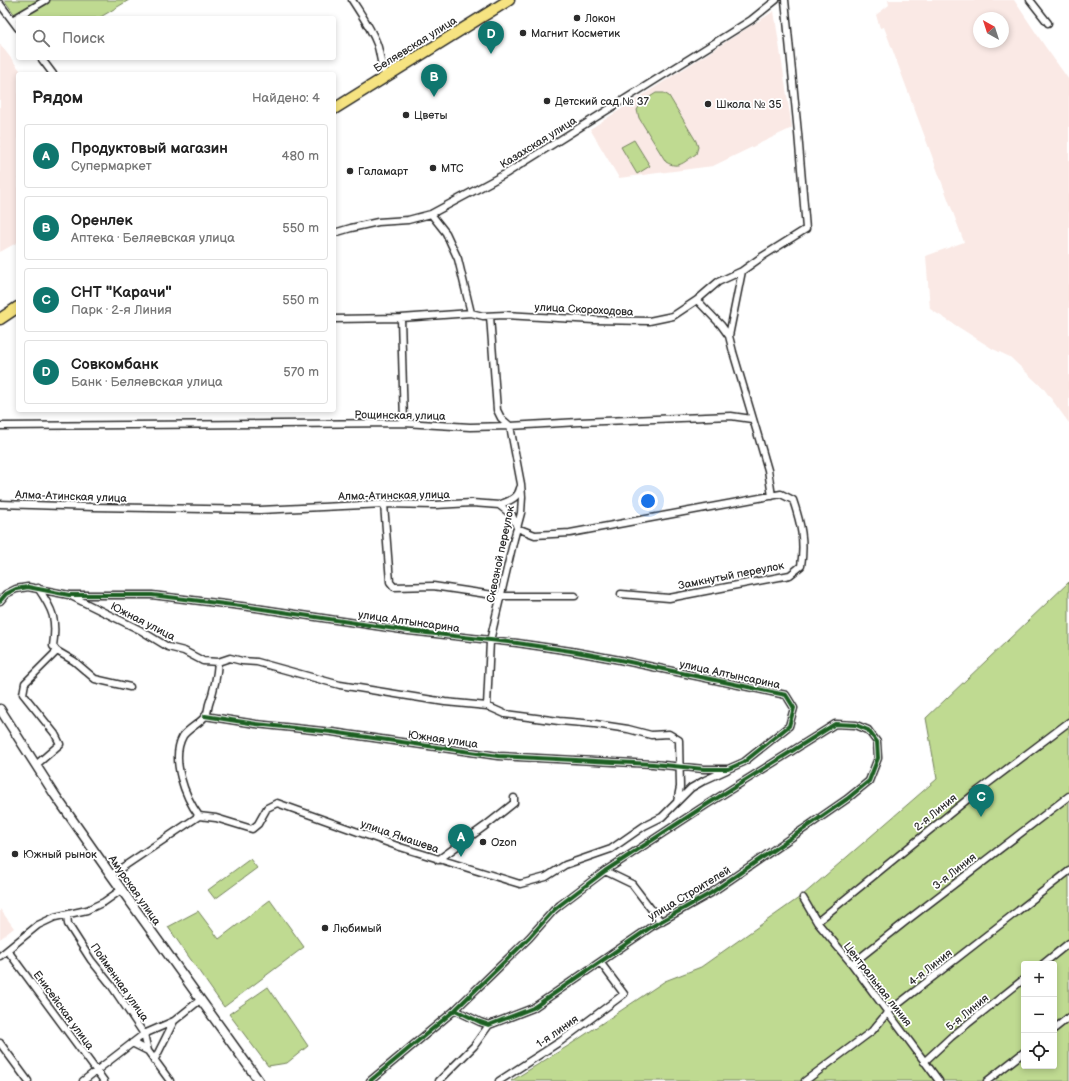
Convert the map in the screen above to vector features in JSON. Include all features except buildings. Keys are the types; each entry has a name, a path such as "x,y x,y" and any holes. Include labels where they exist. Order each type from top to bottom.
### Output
{"main road":[{"name":"Беляевская улица","path":"336,108 509,0"},
{"path":"0,319 16,308"}],"street":[{"path":"19,16 46,0"},
{"path":"352,0 372,33 377,45 382,69 386,76"},
{"name":"Казахская улица","path":"336,232 378,222 408,220 431,214 507,173 558,142 751,20 776,0"},
{"name":"улица Скороходова","path":"336,319 401,318 471,313 490,316 505,315 594,320 649,321 673,316 697,300 718,282 742,271 806,229 785,0"},
{"path":"1030,0 1048,23"},
{"path":"0,4 16,25"},
{"path":"12,20 16,18"},
{"path":"42,60 52,72"},
{"path":"431,214 446,233 458,259 471,313"},
{"path":"521,484 519,493 516,497 499,505 512,515 517,528 536,535 570,533 772,496 768,470 732,352 729,336 742,271"},
{"path":"697,300 721,325 729,336"},
{"name":"Сквозной переулок","path":"487,706 490,641 521,513 521,484 510,426 501,418 497,410 490,316"},
{"path":"401,318 404,423"},
{"name":"Рощинская улица","path":"0,426 404,423 470,427 731,416 752,418"},
{"name":"Замкнутый переулок","path":"621,594 669,598 790,575 801,566 804,548 800,521 794,500 781,494 772,496"},
{"name":"Алма-Атинская улица","path":"0,504 260,510 384,504 435,505 472,503 499,505"},
{"path":"384,504 390,582 394,587 433,586 500,596 575,596"},
{"name":"улица Алтынсарина","path":"0,601 6,594 16,589 28,587 69,595 152,595 249,607 409,631 525,644 620,660 786,695"},
{"path":"38,588 52,613 55,626 53,646 57,651 74,661 95,679 130,687"},
{"name":"Южная улица","path":"69,595 140,630 168,647 184,652 203,661 218,662 230,658 242,662 257,662 340,685 446,702 487,706 505,714 595,724 628,729 651,735 669,734 679,740 680,766 498,756 332,732 256,724 206,716"},
{"path":"36,765 60,744 56,734 23,694 25,683 57,651"},
{"path":"111,875 198,816 185,792 178,764 178,749 184,736 192,727 206,716 216,682 218,662"},
{"name":"улица Ямашева","path":"198,816 216,818 252,829 258,824 267,808 277,803 438,860 520,884 546,877 565,865 611,849 644,826 662,817 691,788 744,762 789,726 794,708 786,695"},
{"name":"Амурская улица","path":"0,709 121,890 259,1081"},
{"name":"2-я Линия","path":"817,922 979,790 1069,722"},
{"name":"улица Строителей","path":"489,1025 533,1008 651,927 711,893 847,799 869,781 878,758 877,742 868,730 856,725 835,724 706,805 605,871"},
{"path":"677,802 680,787 680,766 704,769 728,769"},
{"name":"3-я Линия","path":"852,964 1069,796"},
{"path":"438,860 514,803 514,798"},
{"path":"370,1081 455,1010 529,938 554,910 605,871 632,884 661,922"},
{"name":"4-я Линия","path":"805,1081 872,1031 888,1012 1069,871"},
{"path":"0,956 38,924 55,917 87,910 104,902 121,890"},
{"name":"Центральная линия","path":"803,898 817,922 852,964 939,1081"},
{"name":"Пойменная улица","path":"67,915 68,924 91,960 111,985 144,1034 148,1051 170,1081"},
{"path":"1047,961 1069,944"},
{"name":"Енисейская улица","path":"8,950 104,1081"},
{"name":"1-я линия","path":"499,1081 561,1041 624,994 600,962"},
{"name":"5-я Линия","path":"924,1062 951,1037 1021,981"},
{"path":"83,1081 144,1034 174,1021 200,1000"},
{"path":"439,1081 474,1046 489,1025 455,1010"},
{"path":"1057,1027 1069,1017"},
{"path":"154,1061 174,1021"},
{"path":"0,1043 28,1081"},
{"path":"132,1043 148,1051"},
{"path":"987,1081 1021,1054"}],"shaded area":[{"path":"888,0 1014,0 1069,80 1069,423 1044,389 1010,357 993,349 930,309 926,256 964,242 884,27 880,28 876,15 889,5"},
{"name":"Школа № 35","path":"774,11 792,128 713,166 619,178 590,129"},
{"path":"0,44 21,72 16,72 16,243 0,252"},
{"path":"0,909 14,928 0,939"}],"green space":[{"path":"4,0 129,0 102,16 16,16"},
{"path":"656,93 664,93 669,96 696,141 698,147 696,154 682,164 675,165 666,162 639,118 637,110 642,102"},
{"path":"634,140 650,166 637,174 621,147"},
{"path":"1069,582 1069,1081 511,1081 568,1046 665,981 701,967 803,895 937,779 926,718"},
{"path":"250,859 257,868 215,899 208,890"},
{"path":"270,900 304,947 224,1007 168,927 198,911 219,939"},
{"path":"268,987 308,1046 287,1063 268,1066 229,1014"}],"cycle path":[{"path":"0,601 6,594 16,589 28,587 69,595 152,595 249,607 409,631 517,643 620,660 786,695 794,708 789,726 744,762 728,769 704,769 653,764 498,756 332,732 256,724 205,716"},
{"path":"370,1081 455,1010 529,938 554,910 605,871 706,805 835,724 856,725 868,730 877,742 878,758 869,781 847,799 711,893 651,927 533,1008 489,1025 455,1010"}],"place":[{"name":"Локон","path":"577,18"},
{"name":"Магнит Косметик","path":"523,33"},
{"name":"Совкомбанк","path":"491,54"},
{"name":"Оренлек","path":"434,97"},
{"name":"Детский сад № 37","path":"547,101"},
{"name":"Школа № 35","path":"708,104"},
{"name":"Цветы","path":"406,115"},
{"name":"МТС","path":"433,168"},
{"name":"Галамарт","path":"350,171"},
{"name":"СНТ \"Карачи\"","path":"981,817"},
{"name":"Ozon","path":"483,842"},
{"name":"Южный рынок","path":"15,854"},
{"name":"Продуктовый магазин","path":"461,857"},
{"name":"Любимый","path":"325,928"}]}
